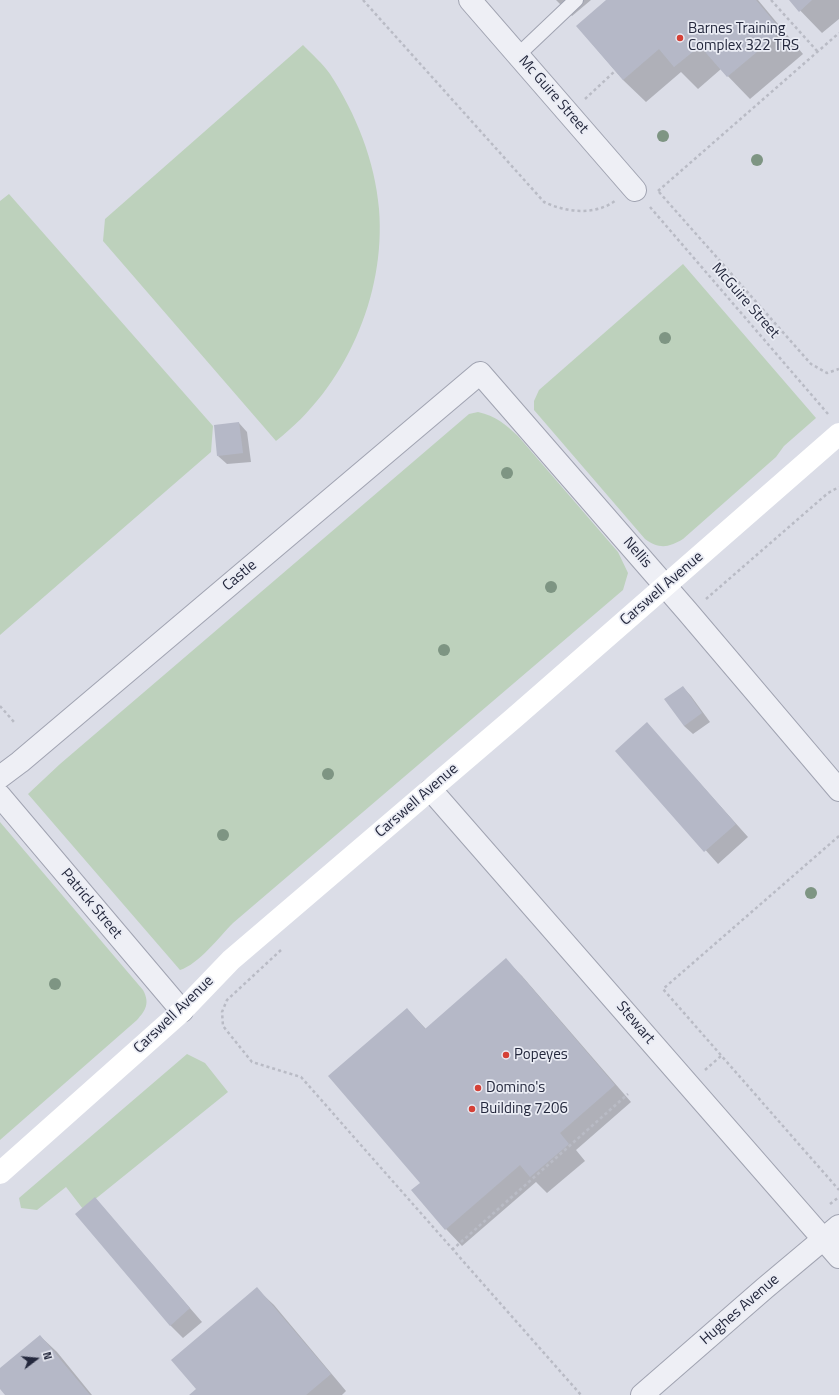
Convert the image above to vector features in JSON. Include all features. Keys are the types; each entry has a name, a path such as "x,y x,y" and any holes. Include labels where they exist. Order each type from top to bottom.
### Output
{"street":[{"name":"Mc Guire Street","path":"470,0 633,188"},
{"name":"Nellis","path":"480,373 665,586 839,790"},
{"name":"Castle","path":"0,777 26,757 480,373"},
{"name":"Carswell Avenue","path":"0,1173 182,1011 231,960 431,790 839,434"},
{"name":"Stewart","path":"431,790 831,1233 839,1257"},
{"name":"Patrick Street","path":"0,796 182,1011"},
{"name":"Hughes Avenue","path":"642,1395 726,1321 831,1233"}],"lane":[{"path":"518,55 576,0"}],"path":[{"path":"363,0 544,202 558,209 576,211 595,210 613,203 633,188 645,176 811,364 826,373 839,370"},
{"path":"771,0 818,52"},
{"path":"659,192 839,33"},
{"path":"582,102 615,72"},
{"name":"McGuire Street","path":"633,188 829,414"},
{"path":"701,603 828,493 839,486"},
{"path":"0,706 14,722"},
{"path":"839,836 663,989 839,1190"},
{"path":"286,946 227,1000 222,1012 223,1026 252,1062 301,1077 581,1395"},
{"path":"452,1250 628,1094"}],"green space":[{"path":"303,45 330,74 348,105 363,138 369,156 377,191 379,209 379,242 376,274 368,307 356,338 341,367 322,395 301,419 276,441 103,241 105,219"},
{"path":"9,194 213,426 211,452 0,635 0,201"},
{"path":"683,264 816,418 784,446 776,457 683,539 668,546 659,546 645,539 534,410 534,401 539,390"},
{"path":"478,412 500,421 518,436 618,552 628,573 623,590 233,923 208,950 187,967 180,970 28,794 60,764 469,414"},
{"path":"0,822 143,990 147,1003 145,1010 137,1020 0,1140"},
{"path":"187,1054 205,1063 228,1092 83,1209 66,1187 37,1210 21,1208 19,1198"}],"building":[{"name":"Barnes Training Complex 322 TRS","path":"606,0 756,0 782,31 727,77 700,46 674,67 659,49 623,80 576,26"},
{"name":"Barnes Training Complex 322 TRS","path":"789,0 812,0 799,12"},
{"path":"239,422 243,453 217,456 214,425"},
{"path":"683,686 702,713 684,726 664,699"},
{"path":"647,722 736,824 704,852 615,751"},
{"name":"Building 7206","path":"506,958 615,1085 560,1133 569,1144 530,1177 520,1165 445,1230 411,1190 420,1183 328,1076 407,1008 425,1029"},
{"path":"95,1197 190,1308 170,1326 75,1214"},
{"path":"257,1287 331,1374 306,1395 189,1395 196,1389 171,1360"},
{"path":"40,1335 90,1395 5,1395 0,1389 0,1368"}],"place":[{"name":"Barnes Training Complex 322 TRS","path":"680,38"},
{"name":"Popeyes","path":"506,1055"},
{"name":"Domino's","path":"478,1088"},
{"name":"Building 7206","path":"472,1109"}]}
